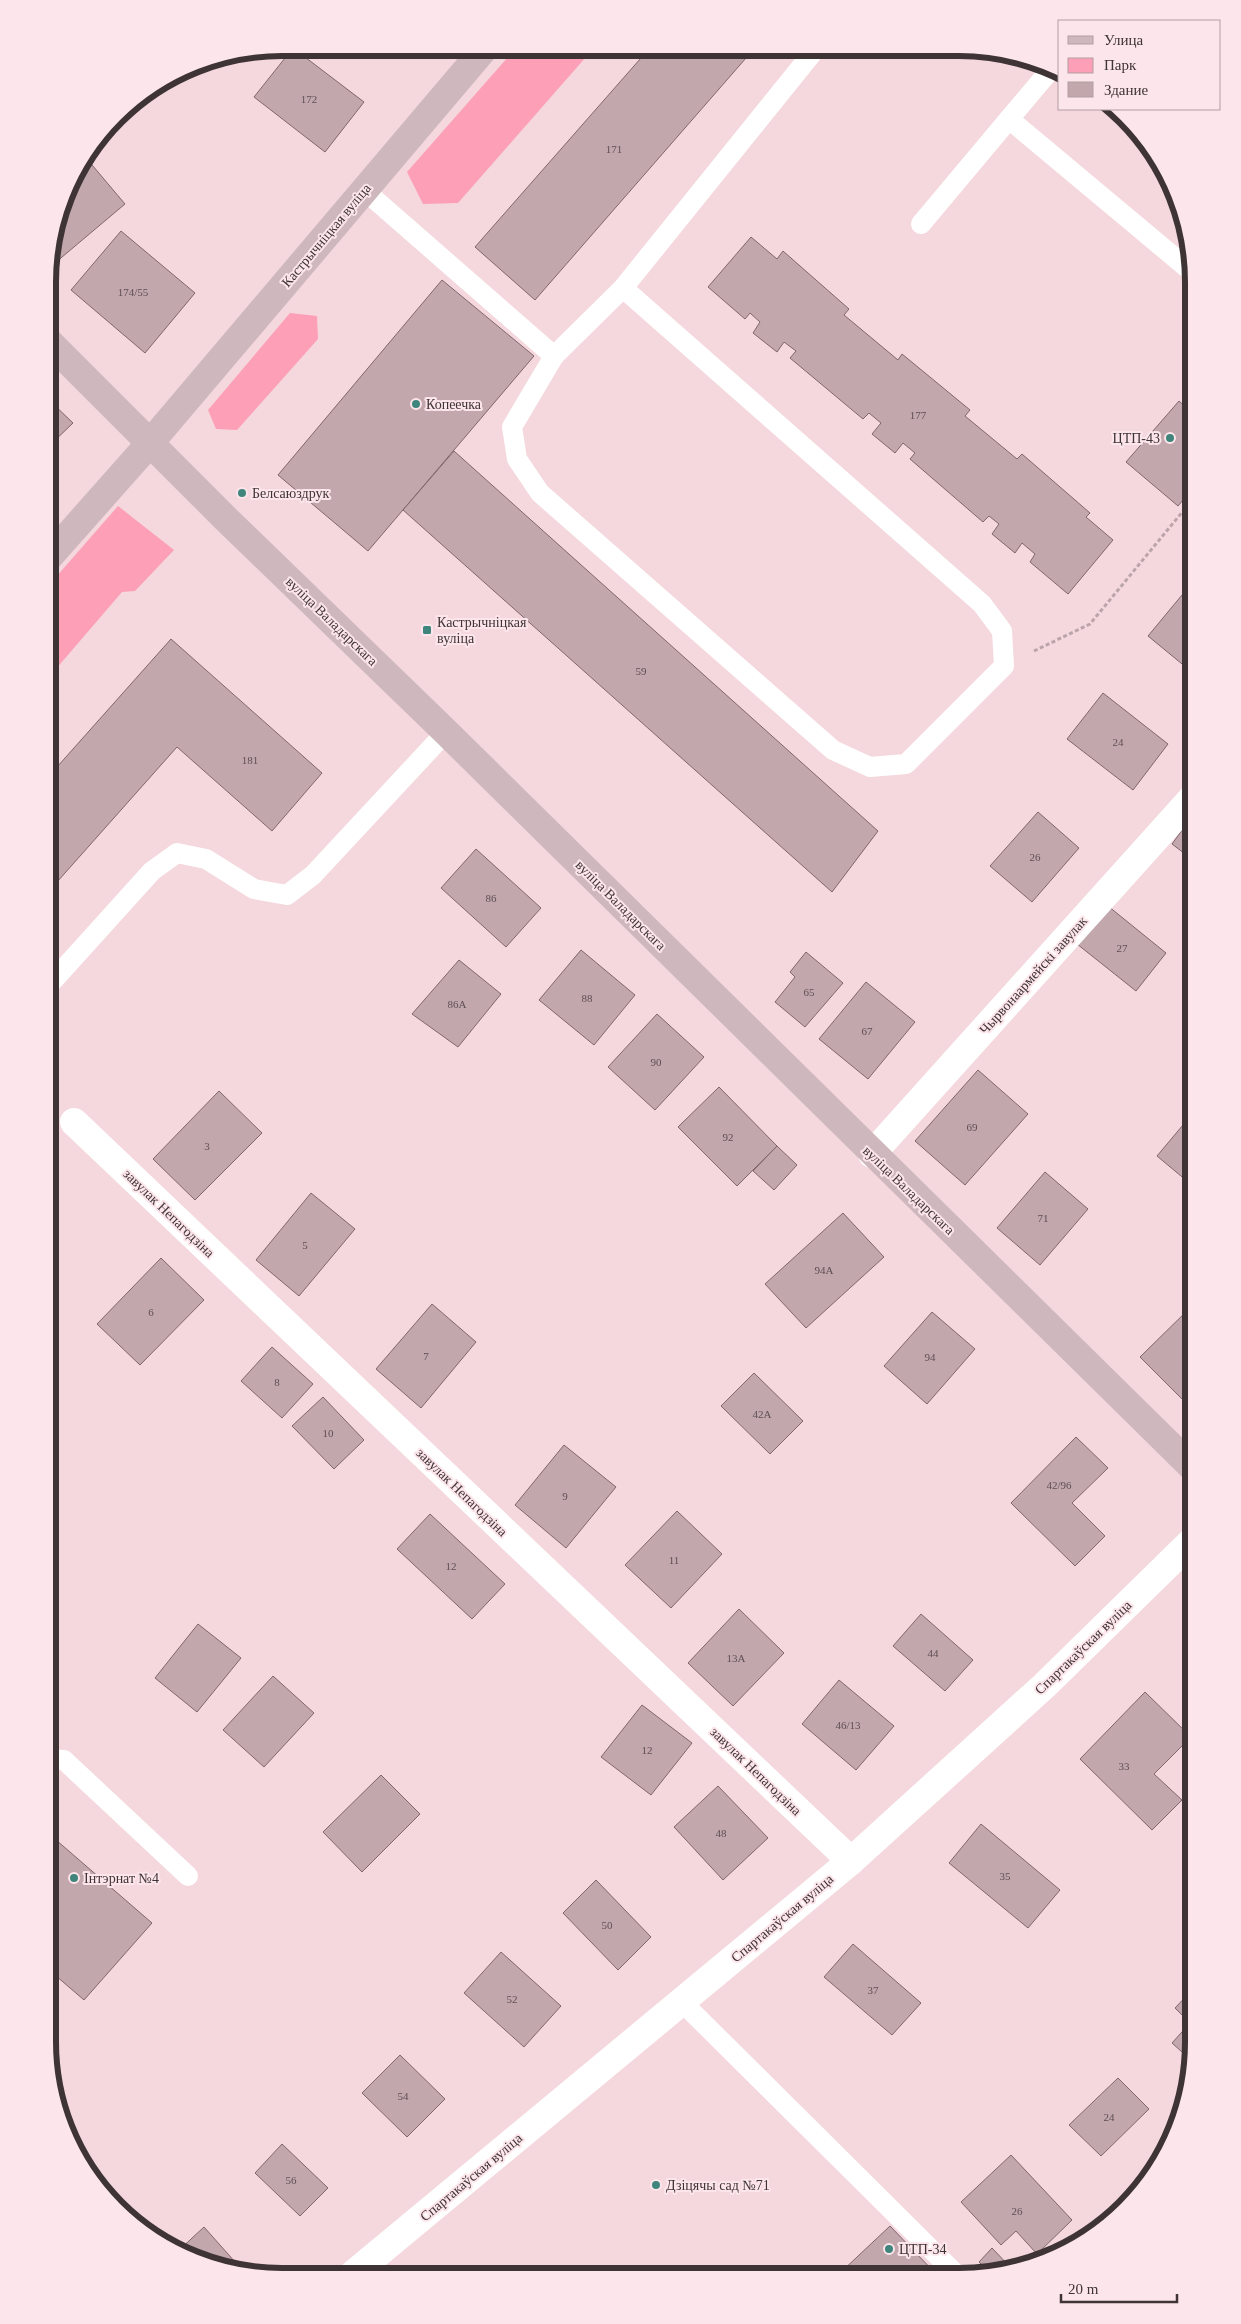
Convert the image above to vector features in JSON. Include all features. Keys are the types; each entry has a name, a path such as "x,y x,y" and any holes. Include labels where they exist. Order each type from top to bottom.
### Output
{"main road":[{"name":"Кастрычніцкая вуліца","path":"56,549 150,443 478,56"},
{"name":"вуліца Валадарскага","path":"56,349 1185,1460"}],"street":[{"name":"Чырвонаармейскі завулак","path":"872,1154 1185,806"},
{"name":"завулак Непагодзіна","path":"74,1122 851,1861"},
{"name":"Спартакаўская вуліца","path":"360,2268 851,1861 1045,1685 1185,1548"}],"lane":[{"path":"623,288 982,604 1002,631 1004,666 906,764 870,767 833,750 540,493 517,459 512,426 554,356 623,288 810,56"},
{"path":"921,224 1047,74"},
{"path":"1009,119 1184,265"},
{"path":"364,190 554,356"},
{"path":"56,977 152,871 178,853 206,859 254,889 287,894 313,875 446,732"},
{"path":"56,1760 64,1760 188,1876"},
{"path":"682,2002 950,2268"}],"path":[{"path":"1004,666 1090,624 1185,509"}],"green space":[{"path":"509,56 587,56 458,203 423,204 407,172"},
{"path":"290,313 317,316 318,339 237,430 216,429 208,410"},
{"path":"118,506 174,550 135,591 122,592 56,669 56,577"}],"building":[{"path":"287,56 304,56 364,102 325,152 254,97"},
{"path":"643,56 748,56 535,300 475,247"},
{"path":"90,163 125,204 57,261 68,209"},
{"path":"121,231 195,293 145,353 71,290"},
{"path":"751,237 777,259 783,251 849,309 844,315 898,360 902,354 970,410 965,416 1017,459 1022,454 1090,513 1086,517 1113,540 1068,594 1030,562 1035,554 1022,543 1015,553 992,534 999,524 989,516 983,522 910,459 915,453 903,443 895,453 872,434 881,423 869,413 863,419 790,358 796,351 784,342 777,352 753,333 760,322 750,313 745,319 708,287"},
{"name":"Копеечка","path":"442,280 534,356 368,551 278,475"},
{"name":"ЦТП-43","path":"1179,401 1185,407 1185,498 1178,506 1126,462"},
{"path":"56,407 73,423 56,439"},
{"path":"454,451 878,831 832,892 403,510"},
{"path":"1182,595 1185,597 1185,666 1148,636"},
{"path":"171,639 322,773 272,831 177,747 56,883 56,768"},
{"path":"1103,693 1168,744 1133,790 1067,739"},
{"path":"1038,812 1079,848 1032,902 990,866"},
{"path":"1185,826 1185,854 1172,844"},
{"path":"476,849 541,908 506,947 441,888"},
{"path":"1108,906 1166,953 1136,991 1077,944"},
{"path":"581,950 635,995 594,1045 539,1000"},
{"path":"806,952 843,983 805,1027 775,1002 795,977 790,972"},
{"path":"459,960 501,994 458,1047 412,1014"},
{"path":"866,982 915,1022 868,1079 819,1039"},
{"path":"657,1014 704,1057 655,1110 608,1067"},
{"path":"978,1070 1028,1114 965,1185 915,1141"},
{"path":"719,1087 777,1146 737,1186 678,1127"},
{"path":"219,1091 262,1133 195,1200 153,1159"},
{"path":"1185,1123 1185,1179 1157,1156"},
{"path":"777,1146 797,1165 774,1190 753,1171"},
{"path":"1045,1172 1088,1209 1040,1265 997,1228"},
{"path":"311,1193 355,1229 299,1296 256,1260"},
{"path":"843,1213 884,1257 806,1328 765,1284"},
{"path":"161,1258 204,1300 140,1365 97,1324"},
{"path":"432,1304 476,1342 421,1408 376,1369"},
{"path":"932,1312 975,1349 927,1404 884,1366"},
{"path":"1185,1313 1185,1402 1140,1357"},
{"path":"272,1347 313,1384 282,1418 241,1381"},
{"path":"754,1373 803,1421 770,1454 721,1406"},
{"path":"323,1397 364,1440 334,1469 292,1426"},
{"path":"1076,1437 1108,1468 1072,1503 1105,1536 1075,1566 1011,1503"},
{"path":"564,1445 616,1487 566,1548 515,1505"},
{"path":"677,1511 722,1554 671,1608 625,1565"},
{"path":"430,1514 505,1584 472,1619 397,1549"},
{"path":"739,1609 784,1653 733,1706 688,1663"},
{"path":"921,1614 973,1660 945,1691 893,1646"},
{"path":"198,1624 241,1658 197,1712 155,1678"},
{"path":"273,1676 314,1713 264,1767 223,1730"},
{"path":"839,1680 894,1726 856,1770 802,1724"},
{"path":"1145,1692 1185,1731 1185,1743 1154,1774 1182,1800 1152,1830 1080,1759"},
{"path":"642,1705 692,1743 651,1795 601,1757"},
{"path":"381,1775 420,1814 362,1872 323,1832"},
{"path":"718,1786 768,1838 723,1880 674,1827"},
{"path":"981,1824 1060,1890 1028,1928 949,1863"},
{"name":"Інтэрнат №4","path":"56,1840 152,1923 84,2000 56,1976"},
{"path":"596,1880 651,1937 618,1970 563,1913"},
{"path":"853,1944 921,2003 892,2035 824,1977"},
{"path":"501,1952 561,2006 524,2047 464,1993"},
{"path":"1185,1997 1185,2018 1175,2008"},
{"path":"1185,2029 1184,2054 1172,2043"},
{"path":"400,2055 445,2099 407,2137 362,2093"},
{"path":"1118,2078 1149,2109 1101,2156 1069,2125"},
{"path":"282,2144 328,2188 300,2216 255,2173"},
{"path":"1011,2155 1072,2220 1037,2254 1016,2231 1001,2245 961,2202"},
{"name":"ЦТП-34","path":"890,2226 930,2268 845,2268"},
{"path":"204,2227 236,2262 209,2256 184,2245"},
{"path":"992,2248 1006,2262 983,2266 979,2262"}],"place":[{"name":"Копеечка","path":"416,404"},
{"name":"ЦТП-43","path":"1170,438"},
{"name":"Белсаюздрук","path":"242,493"},
{"name":"Кастрычніцкая вуліца","path":"427,630"},
{"name":"Інтэрнат №4","path":"74,1878"},
{"name":"Дзіцячы сад №71","path":"656,2185"},
{"name":"ЦТП-34","path":"889,2249"}]}
